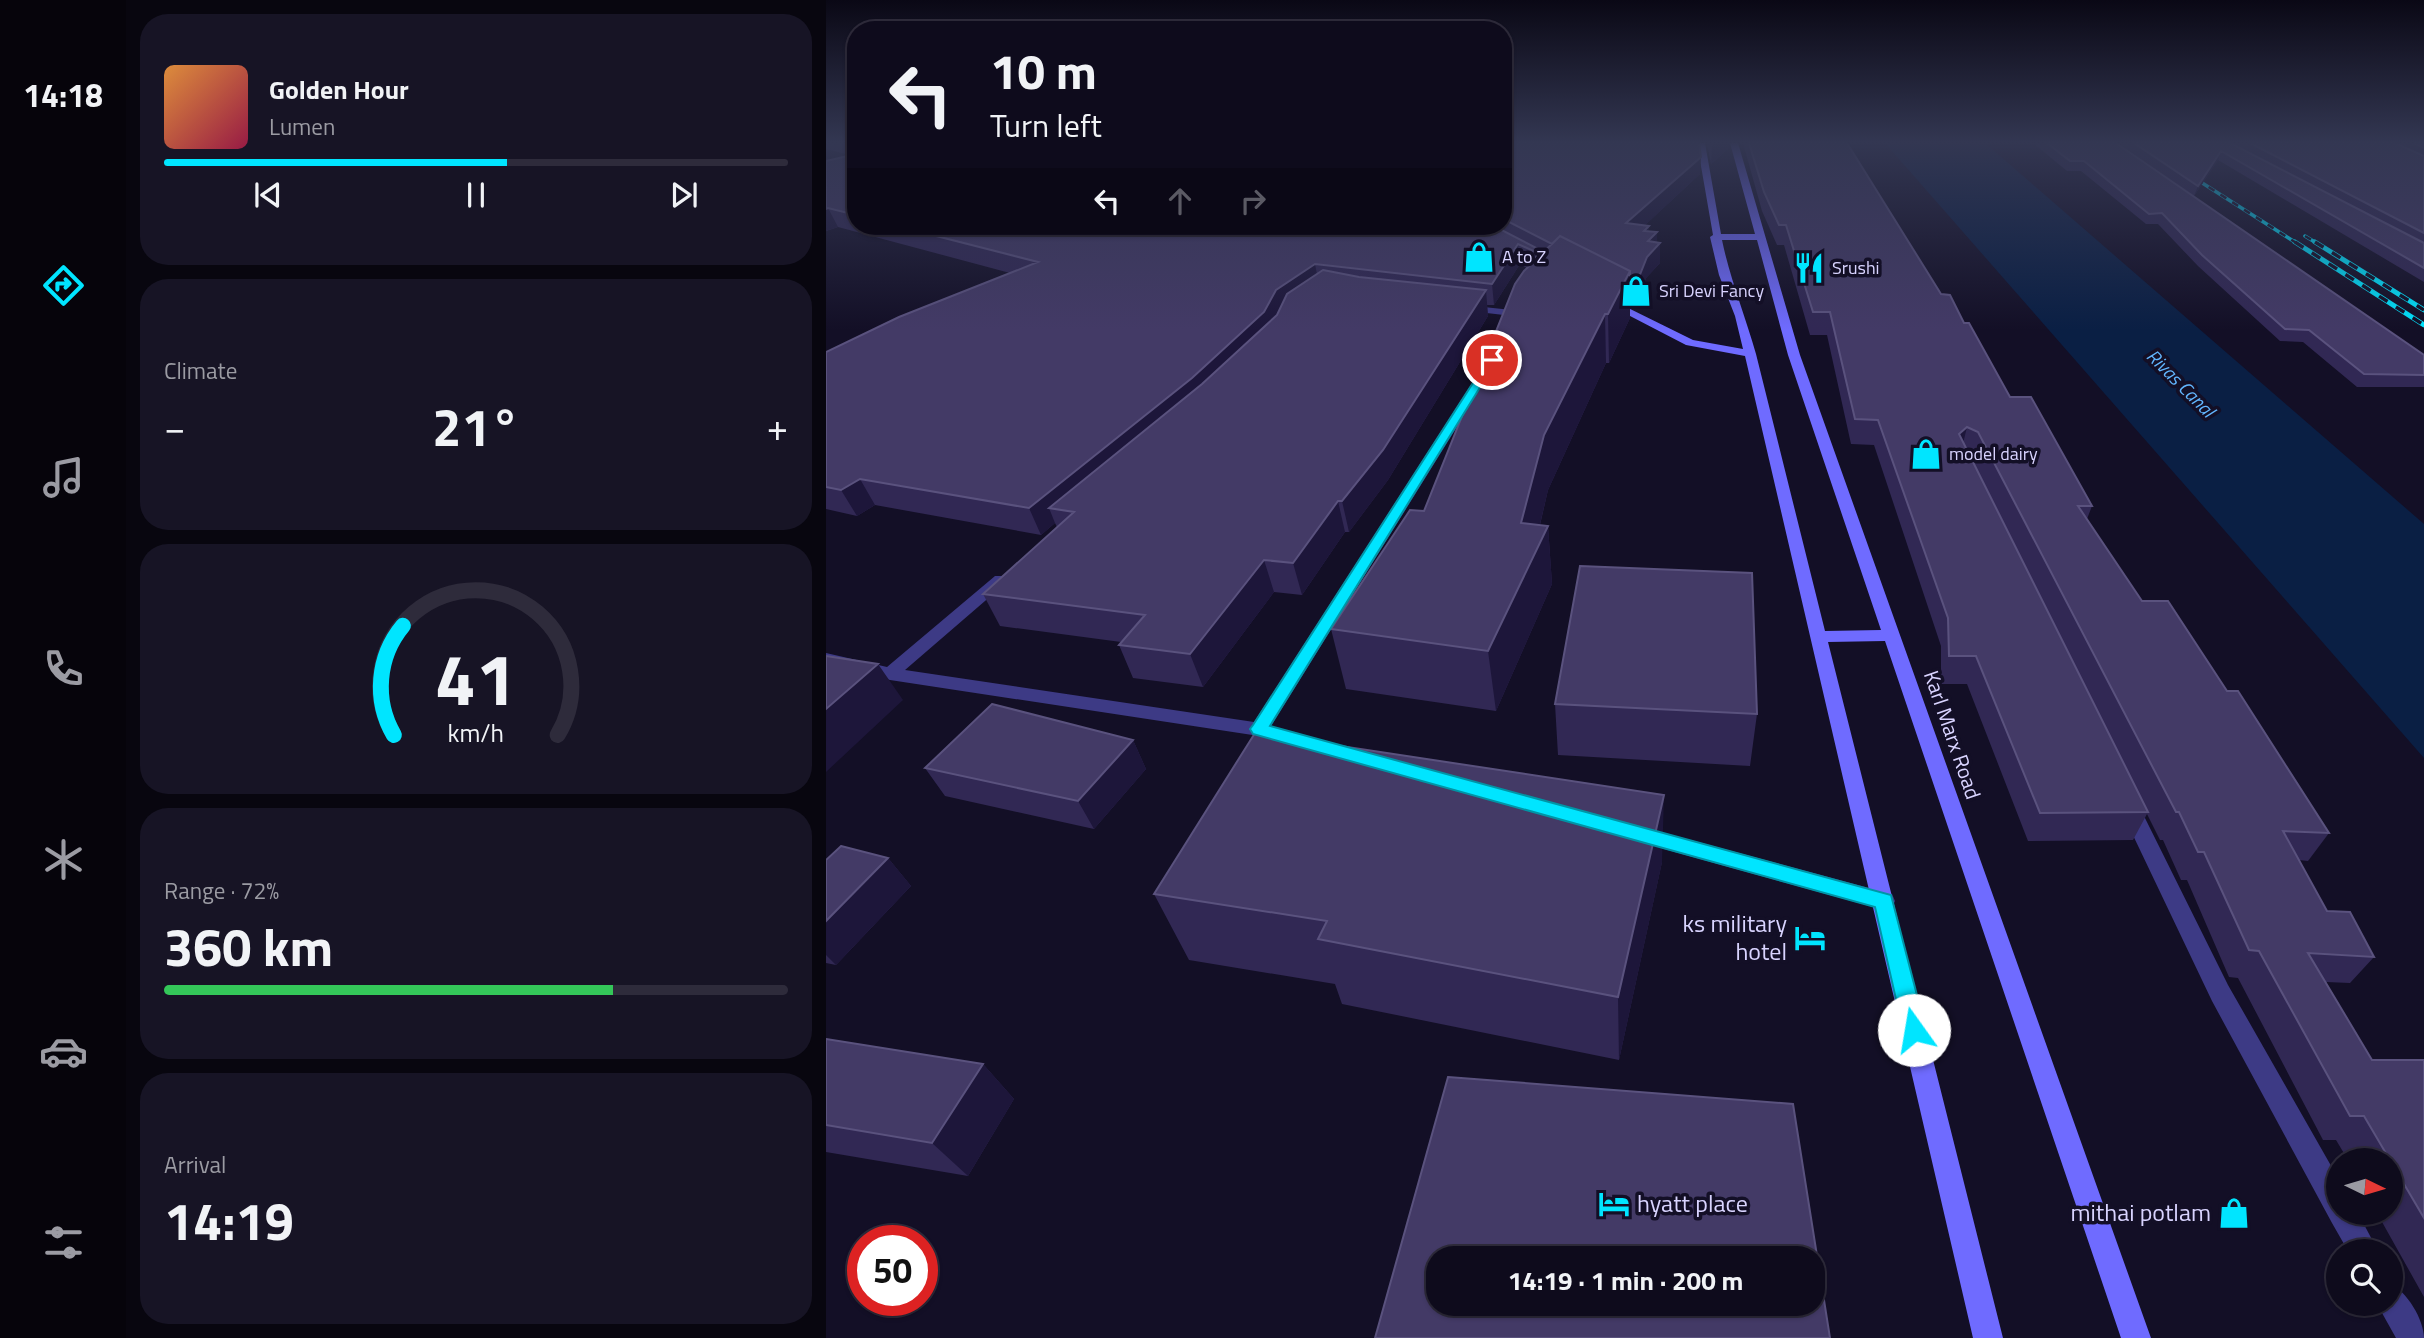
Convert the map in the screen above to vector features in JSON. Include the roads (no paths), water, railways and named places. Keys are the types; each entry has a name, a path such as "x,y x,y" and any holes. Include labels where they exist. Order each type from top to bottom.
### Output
{"main road":[{"path":"1710,205 1724,275 1751,354 1988,1338"},
{"name":"Karl Marx Road","path":"1751,205 1794,355 2136,1338"},
{"path":"1715,237 1759,237"},
{"path":"1604,300 1689,343 1751,354"},
{"path":"1818,637 1893,635"}],"street":[{"path":"1456,307 1522,315"},
{"path":"1259,729 1492,360"},
{"path":"890,674 1017,565"},
{"path":"826,659 890,674 1259,729 1339,751"},
{"path":"2124,794 2220,993 2326,1183"},
{"path":"1618,828 1884,901"},
{"path":"2400,1316 2413,1338"}],"water":[{"name":"Rivas Canal","path":"1940,205 2057,205 2424,524 2424,758"}],"railway":[{"path":"2237,205 2298,244"},
{"path":"2305,236 2318,244"},
{"path":"2295,242 2424,325"},
{"path":"2315,242 2424,310"}],"place":[{"name":"A to Z","path":"1479,257"},
{"name":"Srushi","path":"1809,268"},
{"name":"Sri Devi Fancy","path":"1636,291"},
{"name":"model dairy","path":"1926,454"},
{"name":"ks military hotel","path":"1810,938"},
{"name":"hyatt place","path":"1614,1204"},
{"name":"mithai potlam","path":"2234,1213"}]}
